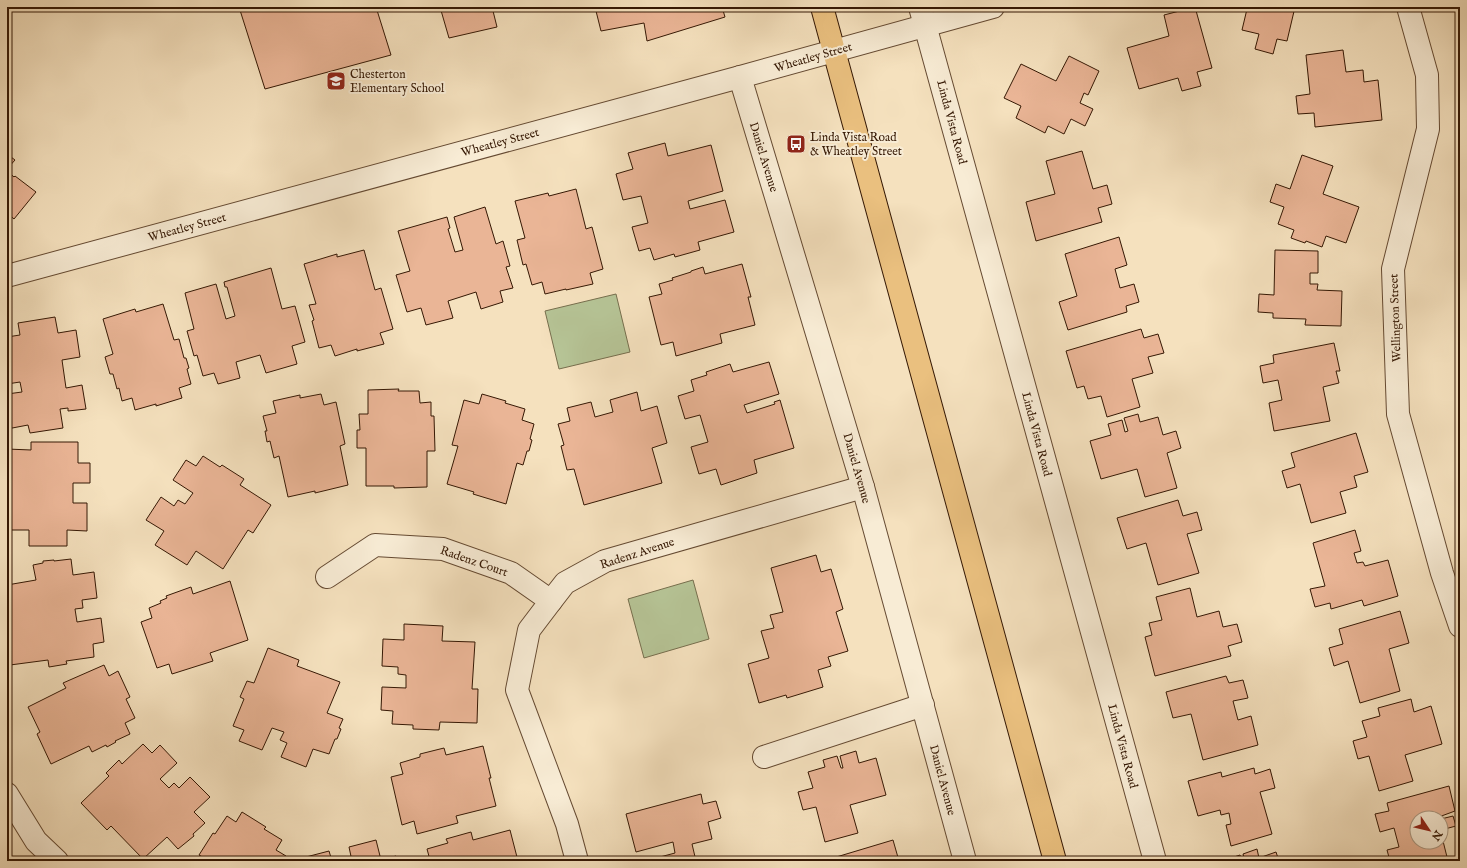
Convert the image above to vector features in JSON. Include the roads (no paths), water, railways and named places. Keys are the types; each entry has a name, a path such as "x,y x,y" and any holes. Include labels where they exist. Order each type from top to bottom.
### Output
{"main road":[{"path":"822,7 1055,861"}],"street":[{"name":"Wheatley Street","path":"7,276 834,51 923,17 993,7"},
{"name":"Wellington Street","path":"1408,7 1427,75 1428,129 1393,269 1398,414 1442,573 1460,626"},
{"name":"Linda Vista Road","path":"923,17 1155,861"},
{"name":"Daniel Avenue","path":"740,77 863,486 965,861"},
{"name":"Radenz Avenue","path":"577,861 567,824 517,690 529,630 551,601 565,583 605,561 863,486"},
{"name":"Radenz Court","path":"327,577 374,545 443,548 511,574 551,601"},
{"path":"764,757 923,705"},
{"path":"7,794 36,841 56,861"}],"place":[{"name":"Chesterton Elementary School","path":"336,81"},
{"name":"Linda Vista Road & Wheatley Street","path":"796,144"}]}
